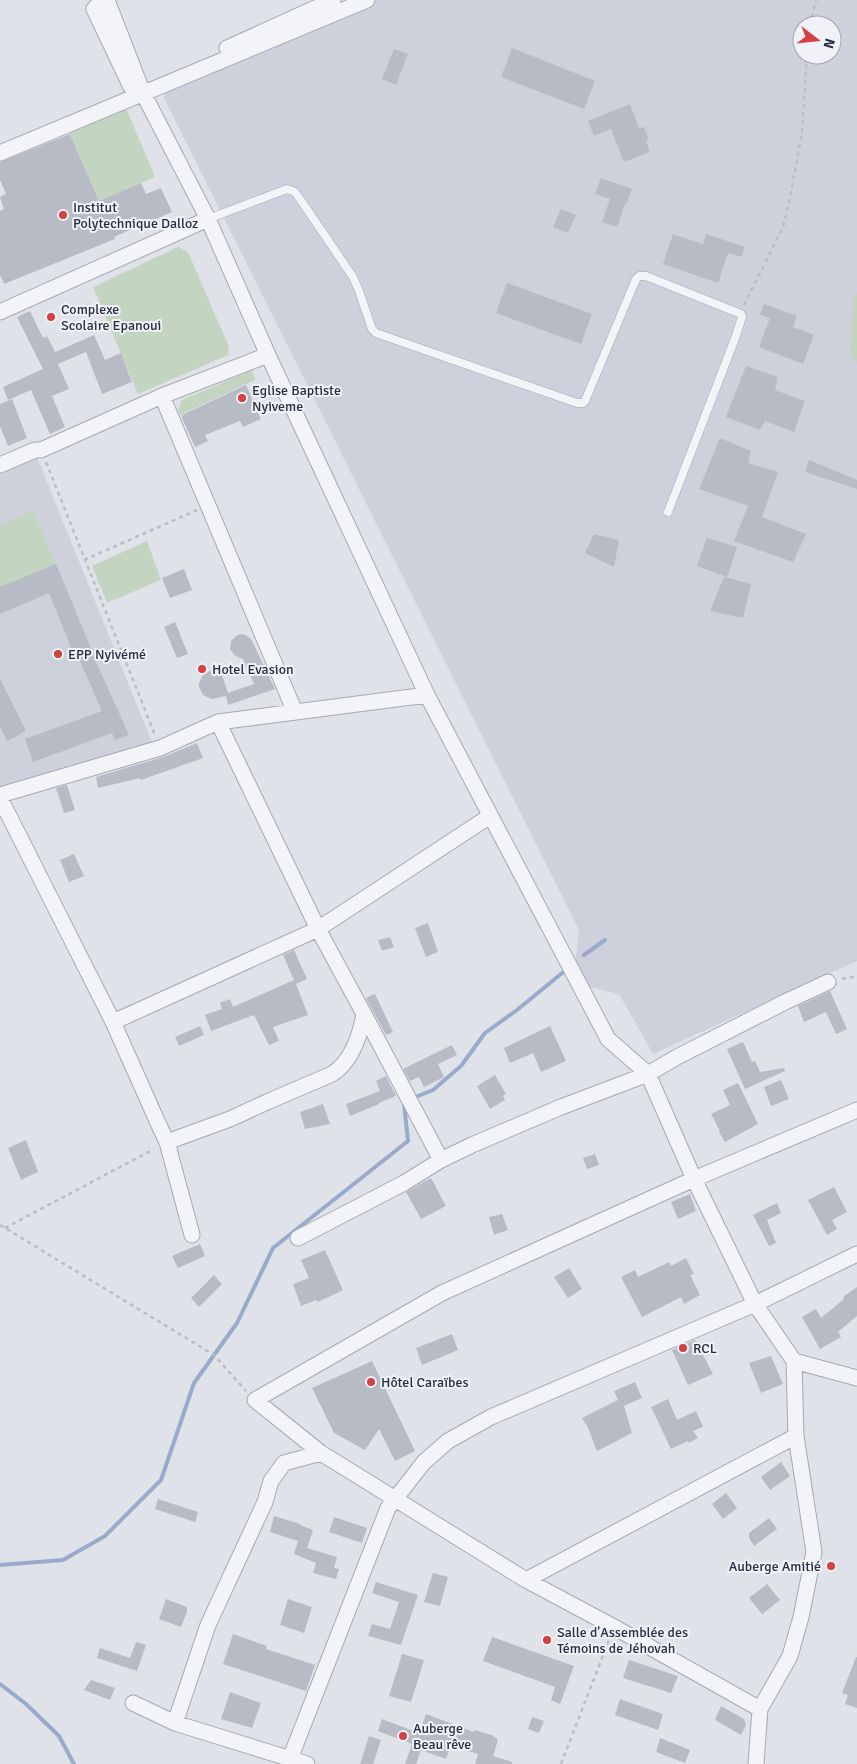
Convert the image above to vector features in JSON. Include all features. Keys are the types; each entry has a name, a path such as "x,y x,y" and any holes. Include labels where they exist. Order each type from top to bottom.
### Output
{"street":[{"path":"102,0 94,9 208,219 268,355 427,695 608,1039 648,1074 694,1179 755,1304 794,1361 796,1436 814,1552 801,1617 790,1656 760,1709 756,1764"},
{"path":"107,0 138,92"},
{"path":"0,153 138,92 333,0"},
{"path":"0,148 367,0"},
{"path":"0,312 208,219"},
{"path":"0,465 35,450 41,450 162,396 268,355"},
{"path":"162,396 295,712"},
{"path":"192,1235 167,1142 113,1022 0,796 160,748 218,722 427,695"},
{"path":"218,722 318,929 441,1160"},
{"path":"113,1022 318,929 490,816"},
{"path":"298,1238 404,1183 441,1160 561,1107 648,1074 677,1057 828,982"},
{"path":"167,1142 230,1119 339,1070 357,1041 364,1014"},
{"path":"760,1709 526,1580 321,1453 255,1400 442,1293 694,1179 857,1110"},
{"path":"289,1761 388,1508 424,1462 448,1441 491,1417 755,1304 857,1254"},
{"path":"794,1361 857,1378"},
{"path":"526,1580 796,1436"},
{"path":"175,1723 208,1625 265,1502 271,1481 284,1463 321,1453"},
{"path":"133,1703 175,1723 289,1761 307,1764"}],"lane":[{"path":"208,219 287,189 291,190 300,199 353,276 372,329 376,333 577,403 585,401 636,279 639,276 646,276 740,314 742,317 736,336 668,512"}],"path":[{"path":"812,15 816,0"},
{"path":"740,314 782,227 789,204 802,132 806,65"},
{"path":"41,450 160,748"},
{"path":"84,560 208,506"},
{"path":"5,1228 167,1142"},
{"path":"0,1225 214,1355 255,1400"},
{"path":"561,1764 614,1627"}],"shaded area":[{"path":"353,0 857,0 857,961 653,1054 619,994 586,986 575,964 579,930 164,98 169,80"},
{"name":"EPP Nyivémé","path":"35,452 153,745 0,789 0,467"}],"green space":[{"path":"126,108 155,177 99,201 67,126"},
{"path":"178,247 188,252 229,347 228,355 138,394 93,287"},
{"path":"857,293 857,362 850,355 853,301"},
{"path":"252,370 255,379 253,381 184,413 182,418 178,410 182,400"},
{"path":"33,511 56,564 0,587 0,525"},
{"path":"147,541 161,580 107,603 92,566"}],"building":[{"path":"512,48 595,81 584,109 501,77"},
{"path":"394,49 408,54 396,85 382,79"},
{"path":"630,104 639,128 644,127 649,140 646,141 650,152 624,162 611,129 594,136 588,121"},
{"path":"70,134 99,201 141,183 146,194 161,188 172,212 114,237 115,239 4,284 0,275 0,211 4,209 0,197 6,194 0,180 0,162"},
{"path":"601,178 632,189 617,227 602,222 610,199 595,194"},
{"path":"561,209 576,215 568,233 553,227"},
{"path":"673,234 703,244 706,234 745,247 741,257 728,253 718,283 663,264"},
{"path":"507,283 592,314 581,344 496,313"},
{"path":"764,304 797,316 793,327 814,335 803,364 759,347 770,318 760,315"},
{"path":"30,311 43,338 47,336 55,352 94,335 105,360 121,353 132,382 102,394 86,352 58,364 69,389 52,396 65,427 50,434 31,390 8,400 3,387 43,369 17,317"},
{"path":"746,366 778,377 775,390 805,401 794,432 765,421 760,430 726,417"},
{"path":"246,385 261,419 243,427 240,421 205,435 208,441 195,447 182,418 184,414"},
{"path":"12,399 27,438 8,446 0,426 0,404"},
{"path":"720,438 751,451 748,463 778,472 762,517 806,534 793,562 734,541 748,506 699,489"},
{"path":"809,460 857,480 857,489 805,472"},
{"path":"594,534 619,540 614,567 585,553"},
{"path":"707,538 737,547 727,577 697,566"},
{"path":"56,564 92,653 129,735 115,740 112,733 33,762 25,739 102,711 79,659 76,660 49,593 0,614 0,587"},
{"path":"184,569 192,590 170,598 162,578"},
{"path":"724,577 751,584 743,618 710,611"},
{"path":"175,622 188,654 177,658 164,627"},
{"path":"241,634 251,639 275,689 228,705 226,696 212,699 203,695 199,683 203,675 210,671 222,675 228,693 254,684 243,659 234,655 230,649 231,641"},
{"path":"0,679 26,731 7,741 0,727"},
{"path":"197,743 203,758 141,780 140,778 98,788 96,777 163,757"},
{"path":"67,785 75,810 64,813 56,788"},
{"path":"74,854 84,876 69,882 60,860"},
{"path":"428,923 438,952 426,957 415,928"},
{"path":"390,937 394,947 382,951 378,940"},
{"path":"294,950 307,979 296,984 308,1015 273,1027 279,1041 269,1045 254,1015 211,1031 205,1015 222,1009 220,1003 230,999 233,1007 294,980 283,955"},
{"path":"830,991 847,1029 836,1034 826,1012 804,1022 798,1006"},
{"path":"375,994 393,1032 386,1035 366,998"},
{"path":"200,1026 204,1035 179,1046 175,1037"},
{"path":"550,1026 566,1061 541,1072 533,1053 510,1063 504,1048"},
{"path":"743,1042 752,1062 755,1061 760,1072 784,1068 785,1071 745,1089 727,1049"},
{"path":"452,1045 457,1055 438,1064 444,1077 424,1087 419,1077 410,1081 403,1069"},
{"path":"495,1075 506,1094 503,1096 505,1100 490,1109 477,1086"},
{"path":"386,1076 396,1096 350,1116 346,1104 380,1091 376,1081"},
{"path":"781,1080 789,1099 771,1106 764,1087"},
{"path":"738,1083 758,1124 725,1142 711,1114 730,1105 723,1090"},
{"path":"323,1104 330,1124 305,1129 300,1112"},
{"path":"26,1140 38,1172 21,1180 8,1148"},
{"path":"595,1154 599,1165 587,1169 583,1158"},
{"path":"431,1178 446,1206 421,1219 406,1192"},
{"path":"834,1187 847,1212 832,1220 837,1229 827,1235 808,1200"},
{"path":"690,1194 696,1211 678,1219 671,1202"},
{"path":"777,1203 781,1213 767,1220 776,1243 769,1246 753,1215"},
{"path":"502,1214 508,1230 494,1235 489,1217"},
{"path":"200,1244 205,1256 178,1268 172,1256"},
{"path":"325,1250 343,1290 318,1302 316,1300 301,1306 293,1284 309,1278 301,1260"},
{"path":"686,1258 694,1274 690,1275 700,1295 684,1304 681,1297 642,1317 621,1277 635,1270 638,1277 669,1262 671,1266"},
{"path":"569,1268 582,1289 568,1298 554,1277"},
{"path":"214,1275 222,1284 199,1307 191,1298"},
{"path":"857,1287 857,1316 838,1332 841,1337 820,1349 802,1317 816,1309 821,1318 844,1299 843,1297"},
{"path":"452,1334 458,1350 422,1365 416,1348"},
{"path":"695,1340 713,1374 688,1385 672,1350"},
{"path":"771,1356 783,1384 761,1393 749,1363"},
{"path":"372,1361 415,1451 395,1461 379,1429 365,1450 334,1433 312,1388"},
{"path":"635,1382 642,1398 624,1406 632,1433 597,1451 582,1418 618,1400 614,1391"},
{"path":"668,1399 677,1420 696,1411 703,1427 693,1431 698,1438 671,1449 651,1407"},
{"path":"781,1462 790,1476 770,1490 761,1477"},
{"path":"726,1493 737,1508 723,1519 712,1504"},
{"path":"158,1499 198,1512 195,1522 155,1509"},
{"path":"274,1516 313,1530 307,1548 337,1557 334,1568 339,1569 336,1579 313,1573 316,1563 294,1554 298,1541 270,1532"},
{"path":"334,1517 367,1528 362,1543 329,1532"},
{"path":"769,1518 777,1529 754,1546 749,1538 749,1533"},
{"path":"433,1573 448,1577 440,1606 424,1602"},
{"path":"376,1582 418,1595 401,1645 368,1636 372,1624 390,1629 399,1602 372,1593"},
{"path":"767,1584 780,1600 762,1614 749,1598"},
{"path":"166,1599 187,1607 181,1627 159,1619"},
{"path":"288,1599 312,1607 304,1633 280,1625"},
{"path":"233,1634 267,1646 266,1649 315,1665 306,1691 223,1664"},
{"path":"492,1637 574,1666 560,1704 551,1700 555,1687 483,1661"},
{"path":"136,1642 146,1645 137,1671 97,1658 100,1648 130,1658"},
{"path":"402,1654 424,1660 411,1702 389,1696"},
{"path":"856,1657 857,1708 845,1704 848,1695 842,1693"},
{"path":"629,1660 678,1676 671,1693 623,1678"},
{"path":"91,1680 115,1688 110,1700 84,1690"},
{"path":"230,1692 261,1703 252,1728 221,1719"},
{"path":"620,1699 663,1714 658,1730 615,1715"},
{"path":"721,1706 744,1719 746,1725 741,1735 715,1720"},
{"path":"426,1714 474,1732 475,1730 492,1735 498,1740 493,1756 512,1762 512,1764 475,1764 478,1754 451,1746 446,1759 421,1750 416,1764 405,1764 412,1744 378,1731 382,1719 416,1732 417,1727 421,1728"},
{"path":"532,1717 544,1721 539,1733 528,1729"},
{"path":"369,1736 381,1740 373,1764 360,1764"},
{"path":"660,1738 690,1750 685,1763 656,1752"}],"waterway":[{"path":"584,955 605,940"},
{"path":"413,1098 433,1090 461,1066 485,1033 517,1010 567,969"},
{"path":"0,1565 63,1560 105,1536 161,1480 194,1383 237,1323 273,1248 408,1141 404,1104"},
{"path":"0,1684 26,1704 59,1736 74,1764"}],"place":[{"name":"Institut Polytechnique Dalloz","path":"63,215"},
{"name":"Complexe Scolaire Epanoui","path":"51,317"},
{"name":"Eglise Baptiste Nyiveme","path":"242,398"},
{"name":"EPP Nyivémé","path":"58,654"},
{"name":"Hotel Evasion","path":"202,669"},
{"name":"RCL","path":"683,1348"},
{"name":"Hôtel Caraïbes","path":"371,1382"},
{"name":"Auberge Amitié","path":"831,1566"},
{"name":"Salle d'Assemblée des Témoins de Jéhovah","path":"547,1640"},
{"name":"Auberge Beau rêve","path":"403,1736"}]}
